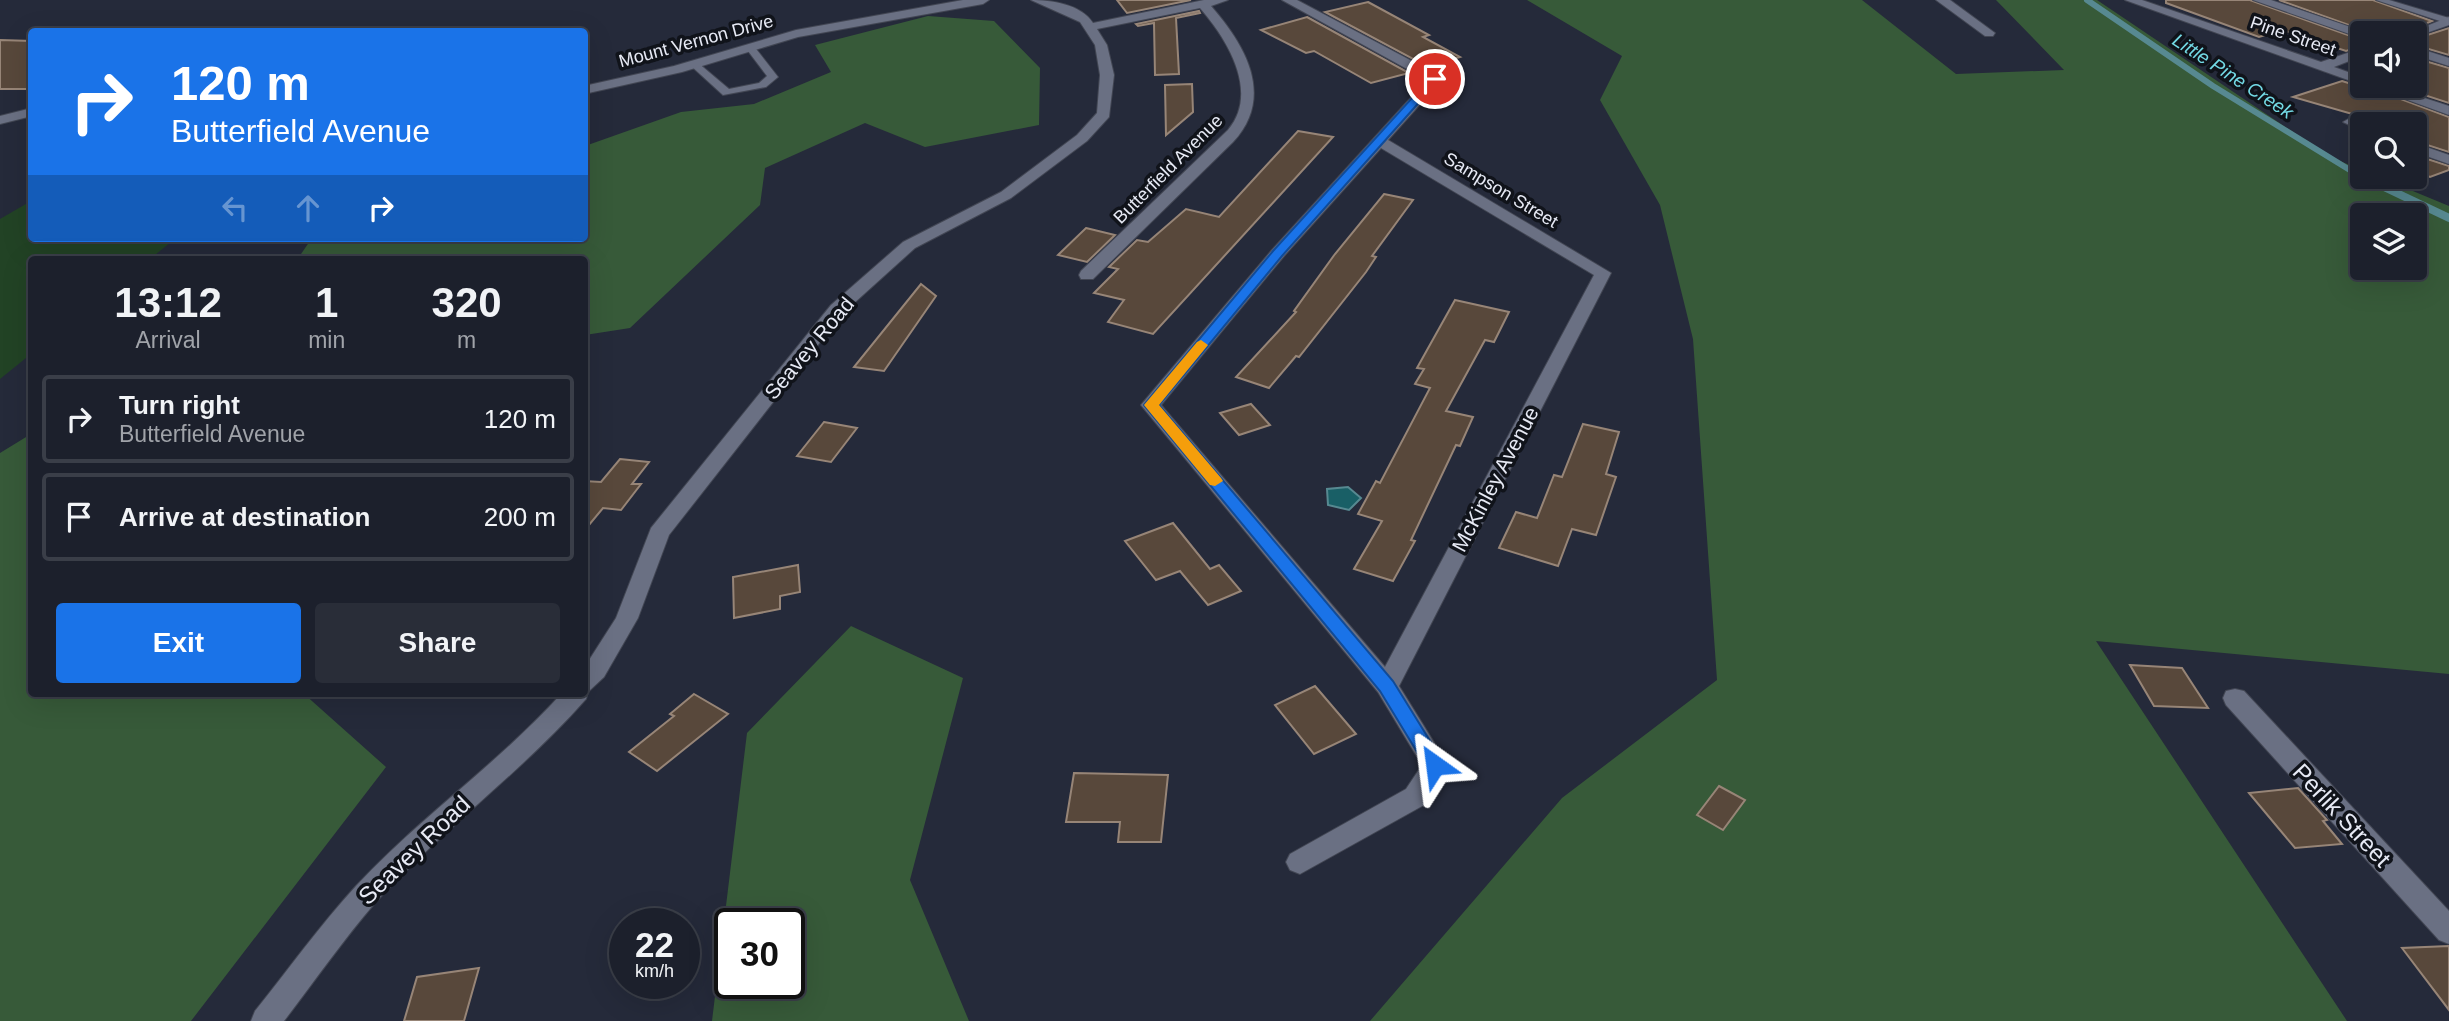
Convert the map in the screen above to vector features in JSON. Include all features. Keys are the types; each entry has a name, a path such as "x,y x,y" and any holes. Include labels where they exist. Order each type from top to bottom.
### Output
{"street":[{"name":"Mount Vernon Drive","path":"588,89 694,64 796,34 983,0"},
{"name":"Seavey Road","path":"588,680 596,671 627,618 659,533 837,309 909,245 1006,195 1082,138 1104,114 1107,75 1101,46 1085,20 1063,8 1037,0"},
{"path":"1089,27 1222,0"},
{"path":"1288,0 1435,79 1278,253 1151,405 1387,686 1435,765 1415,797 1300,862"},
{"path":"1942,0 1989,33"},
{"name":"Pine Street","path":"2132,0 2350,77"},
{"path":"2259,0 2350,30"},
{"name":"Butterfield Avenue","path":"1087,275 1181,186 1237,128 1246,114 1246,86 1235,50 1218,20 1203,4"},
{"path":"2427,29 2449,21"},
{"path":"2427,55 2449,62"},
{"path":"2321,66 2350,56"},
{"path":"2411,98 2449,111"},
{"path":"0,120 28,112"},
{"name":"Sampson Street","path":"1379,141 1603,273"},
{"path":"2427,152 2449,160"},
{"name":"McKinley Avenue","path":"1387,686 1603,273"},
{"name":"Seavey Road","path":"266,1021 365,895 446,816 542,732 573,697"},
{"name":"Perlik Street","path":"2235,698 2449,931"}],"lane":[{"path":"2380,0 2449,21"},
{"path":"694,64 727,93 762,85 773,77 750,47"}],"shaded area":[{"path":"1527,0 1862,0 1956,74 2064,70 1996,0 2097,0 2330,157 2350,165 2350,189 2408,189 2449,206 2449,674 2096,641 2347,1021 1370,1021 1562,798 1717,680 1693,339 1660,205 1600,100 1622,56"},
{"path":"928,16 994,21 1040,68 1039,125 925,147 865,123 765,168 760,205 630,328 588,335 588,256 298,256 309,242 588,242 588,145 681,112 754,104 831,72 815,45"},
{"path":"28,203 28,242 171,242 154,256 28,256 28,356 0,379 0,219"},
{"path":"28,436 28,697 307,697 386,767 191,1021 0,1021 0,453"},
{"path":"1348,487 1361,498 1349,510 1328,505 1327,489"},
{"path":"851,626 963,678 910,880 969,1021 712,1021 715,999 805,999 805,908 726,908 747,733"}],"building":[{"path":"1117,0 1191,0 1127,13"},
{"path":"2166,0 2250,0 2350,36 2350,50 2346,51 2282,30 2259,37 2166,3"},
{"path":"2279,0 2373,0 2432,21 2350,21 2350,25"},
{"path":"1368,2 1429,35 1423,37 1460,57 1428,67 1325,12"},
{"path":"1199,11 1200,13 1176,18 1179,74 1155,75 1154,23 1138,26 1136,24"},
{"path":"1307,17 1409,73 1371,83 1314,51 1306,53 1261,30"},
{"path":"2449,28 2449,55 2427,49 2427,35"},
{"path":"0,40 28,41 28,89 0,89"},
{"path":"2427,62 2449,68 2449,103 2427,96"},
{"path":"2342,81 2350,84 2350,98 2398,98 2449,117 2449,152 2427,145 2427,112 2350,113 2293,97"},
{"path":"1192,84 1193,112 1166,135 1165,85"},
{"path":"1298,131 1333,137 1153,334 1108,322 1124,300 1094,293 1118,269 1109,267 1137,240 1148,242 1186,209 1219,217"},
{"path":"2427,159 2449,166 2449,170 2427,176"},
{"path":"1384,194 1413,200 1372,256 1376,257 1366,272 1299,357 1296,356 1269,388 1236,377 1296,312 1294,311 1335,254"},
{"path":"1086,228 1115,235 1087,262 1058,255"},
{"path":"921,284 936,296 884,371 854,367"},
{"path":"1455,300 1509,312 1494,342 1485,340 1446,411 1473,417 1460,446 1456,445 1411,540 1415,541 1393,581 1354,569 1382,521 1358,514 1376,481 1380,483 1430,388 1415,384 1424,369 1417,368"},
{"path":"1251,404 1270,425 1239,435 1220,413"},
{"path":"824,422 857,428 831,462 797,456"},
{"path":"1583,424 1619,432 1606,474 1616,477 1596,535 1572,529 1558,566 1499,548 1516,512 1537,518 1554,475 1562,477"},
{"path":"620,459 649,462 632,484 641,484 621,510 603,508 588,526 588,481 601,482"},
{"path":"1173,523 1210,569 1219,565 1241,591 1208,605 1180,571 1156,580 1125,541"},
{"path":"798,565 800,592 780,596 780,609 734,618 733,577"},
{"path":"2130,665 2182,668 2208,708 2154,706"},
{"path":"1315,686 1356,734 1314,754 1275,705"},
{"path":"694,694 728,714 657,771 629,752 674,716 670,714"},
{"path":"1074,773 1168,775 1161,842 1118,842 1120,822 1066,822"},
{"path":"1719,786 1745,800 1723,830 1697,815"},
{"path":"2298,788 2327,820 2323,821 2342,844 2295,848 2249,793"},
{"path":"2449,946 2449,1010 2402,948"},
{"path":"479,968 464,1021 404,1021 417,977"}],"waterway":[{"name":"Little Pine Creek","path":"2087,0 2213,86 2350,170"},
{"name":"Little Pine Creek","path":"2388,189 2449,218"}],"slow traffic":[{"path":"1201,345 1151,405 1215,481"}],"route":[{"path":"1435,79 1278,253 1151,405 1387,686 1435,765"}]}
